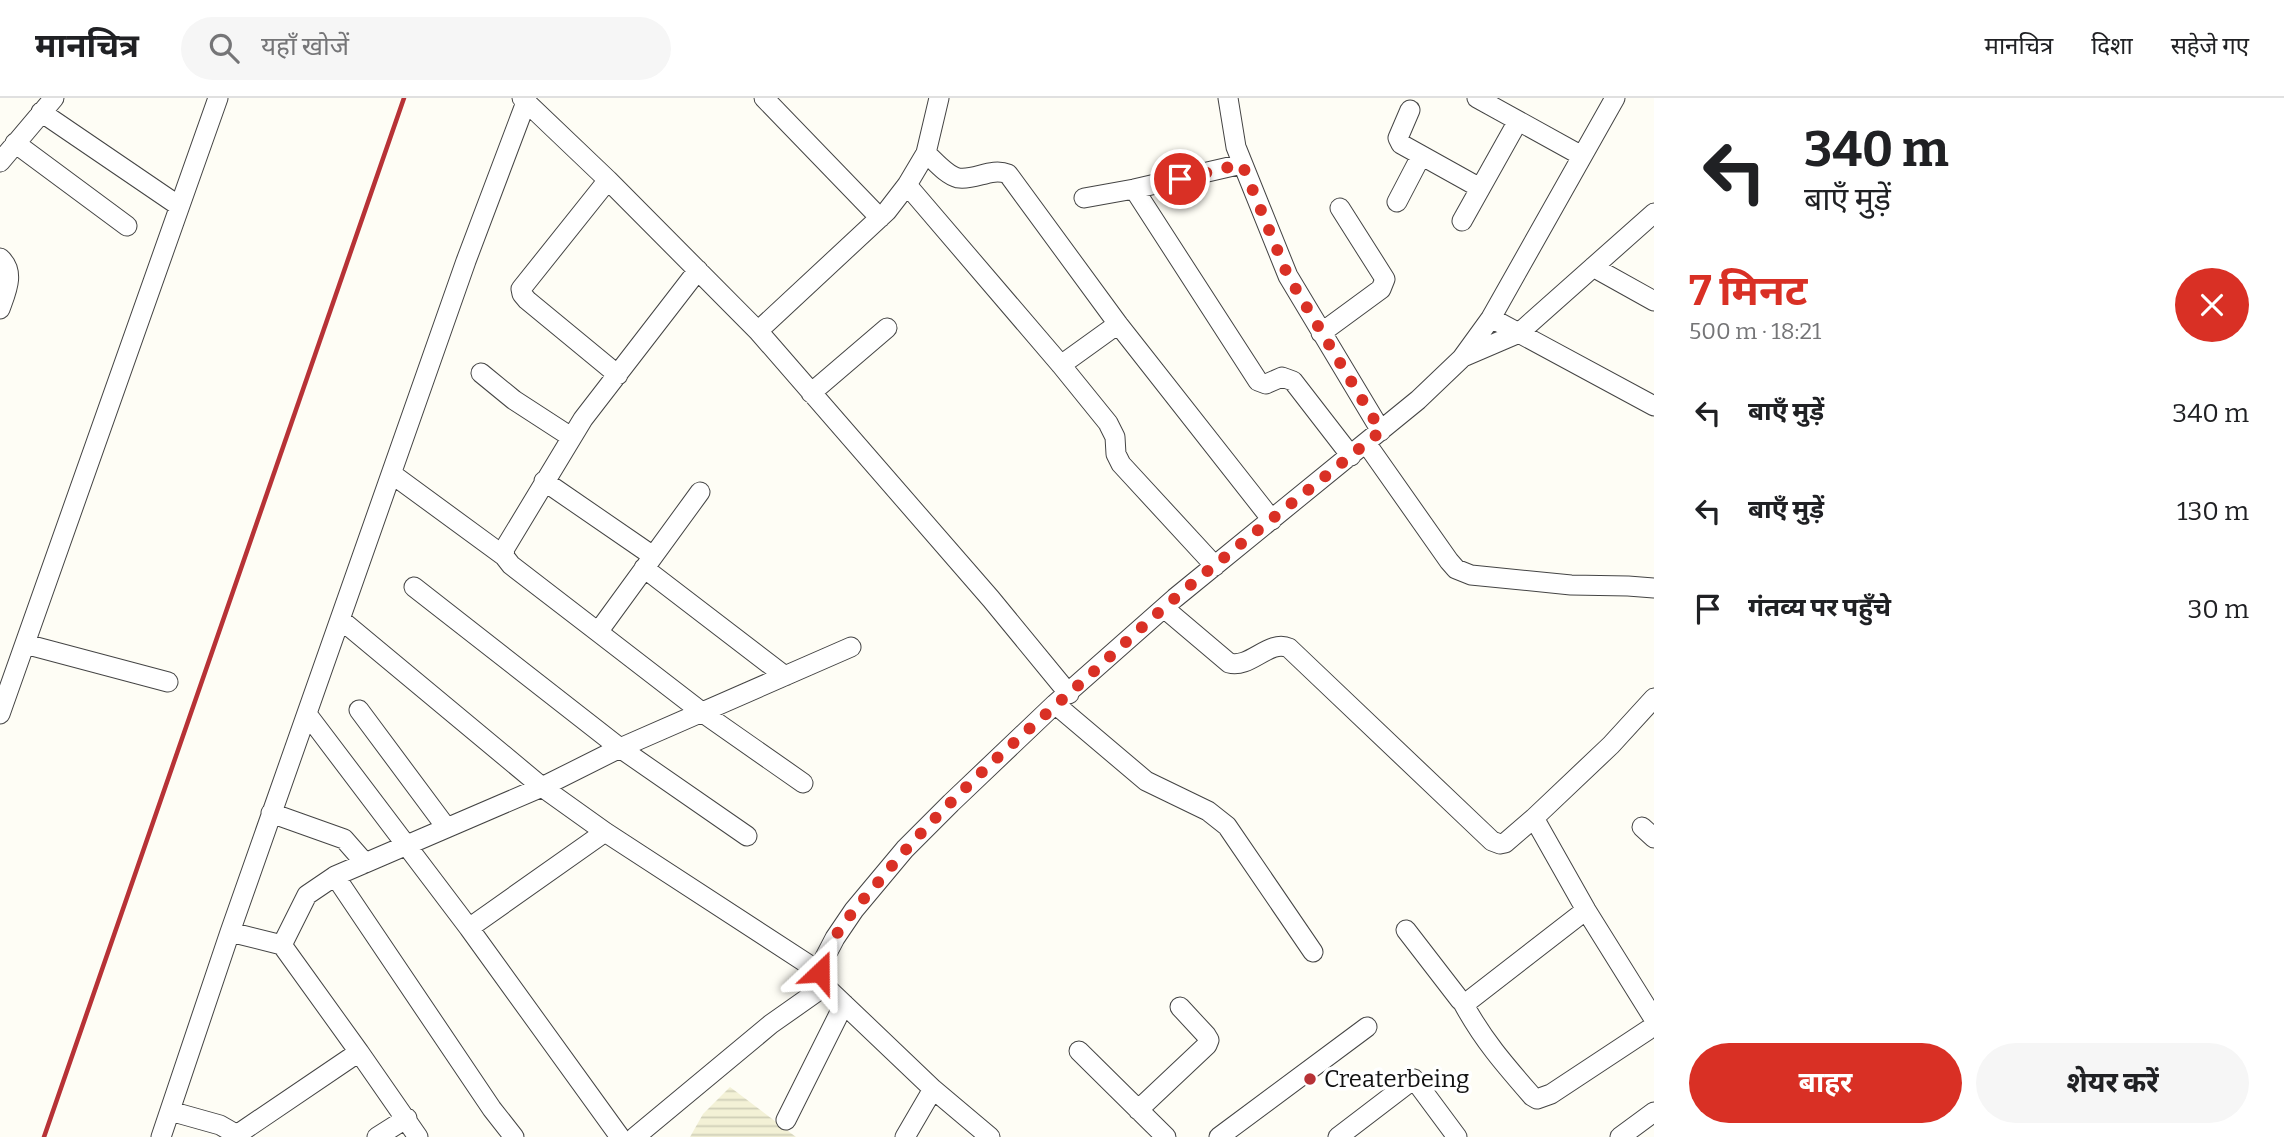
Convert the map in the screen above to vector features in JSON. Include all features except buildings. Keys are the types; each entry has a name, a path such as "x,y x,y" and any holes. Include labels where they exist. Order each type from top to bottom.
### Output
{"street":[{"path":"0,713 7,669 25,644 218,98"},
{"path":"764,98 880,218"},
{"path":"758,331 880,218 907,185 926,153 939,98"},
{"path":"1228,98 1236,147 1288,276 1321,333 1374,437 1448,561 1456,569 1471,575 1559,584 1654,588"},
{"path":"1476,98 1582,156"},
{"path":"635,1137 822,979 822,961 835,938 854,910 905,849 1062,699 1164,608 1418,400 1462,358 1491,318 1615,98"},
{"path":"161,1137 271,813 524,100 758,331 991,599 1062,699 1146,781 1208,811 1227,826 1313,952"},
{"path":"0,162 48,105 179,206"},
{"path":"1410,110 1398,138 1401,144 1480,188"},
{"path":"1462,221 1518,121"},
{"path":"15,144 127,226"},
{"path":"926,153 958,178 997,171 1009,174 1118,324 1272,520"},
{"path":"1397,202 1421,156"},
{"path":"1084,198 1242,164"},
{"path":"608,180 522,289 522,294 618,375"},
{"path":"907,185 1108,424 1115,437 1117,458 1121,464 1215,566"},
{"path":"1134,189 1258,381 1266,384 1282,377 1293,381 1351,456"},
{"path":"1321,333 1381,289 1385,279 1340,208"},
{"path":"1462,358 1519,333 1654,213"},
{"path":"0,258 9,272 8,287 0,309"},
{"path":"1593,267 1654,301"},
{"path":"504,556 505,548 571,437 698,270"},
{"path":"1491,318 1654,406"},
{"path":"1061,365 1118,324"},
{"path":"811,393 887,328"},
{"path":"481,373 514,400 571,437"},
{"path":"391,474 504,556 511,565 703,713 803,783"},
{"path":"544,481 649,562 785,676"},
{"path":"598,632 700,492"},
{"path":"414,587 620,748 747,836"},
{"path":"1164,608 1228,663 1241,663 1278,645 1289,648 1492,841 1500,844 1505,843 1534,818 1611,745 1654,698"},
{"path":"340,619 542,787 822,979 844,1004 933,1089 990,1137"},
{"path":"25,644 168,682"},
{"path":"282,946 307,895 334,876 542,787 620,748 851,647"},
{"path":"359,710 446,827"},
{"path":"307,714 469,928 620,1137"},
{"path":"271,813 344,839 365,863"},
{"path":"1406,930 1463,1003 1488,1045 1537,1099 1551,1094 1652,1027 1534,818"},
{"path":"469,928 606,832"},
{"path":"334,876 492,1109 514,1137"},
{"path":"1463,1003 1468,1002 1586,910"},
{"path":"230,932 282,946 418,1137"},
{"path":"786,1121 844,1004"},
{"path":"1138,1110 1207,1045 1209,1040 1206,1035 1180,1007"},
{"path":"1219,1137 1367,1027"},
{"path":"1079,1051 1166,1137"},
{"path":"170,1111 220,1125 239,1135 359,1052"},
{"path":"1338,1137 1414,1079 1457,1137"},
{"path":"905,1137 933,1089"},
{"path":"1620,1137 1654,1112"},
{"path":"377,1137 407,1118"}],"shaded area":[{"path":"730,1087 796,1137 690,1137 703,1114"}],"railway":[{"path":"44,1137 404,98"}],"place":[{"name":"Createrbeing","path":"1310,1079"}],"route":[{"path":"820,972 822,961 854,910 905,849 951,803 1055,704 1175,598 1381,431 1288,276 1242,164 1180,179"}]}
